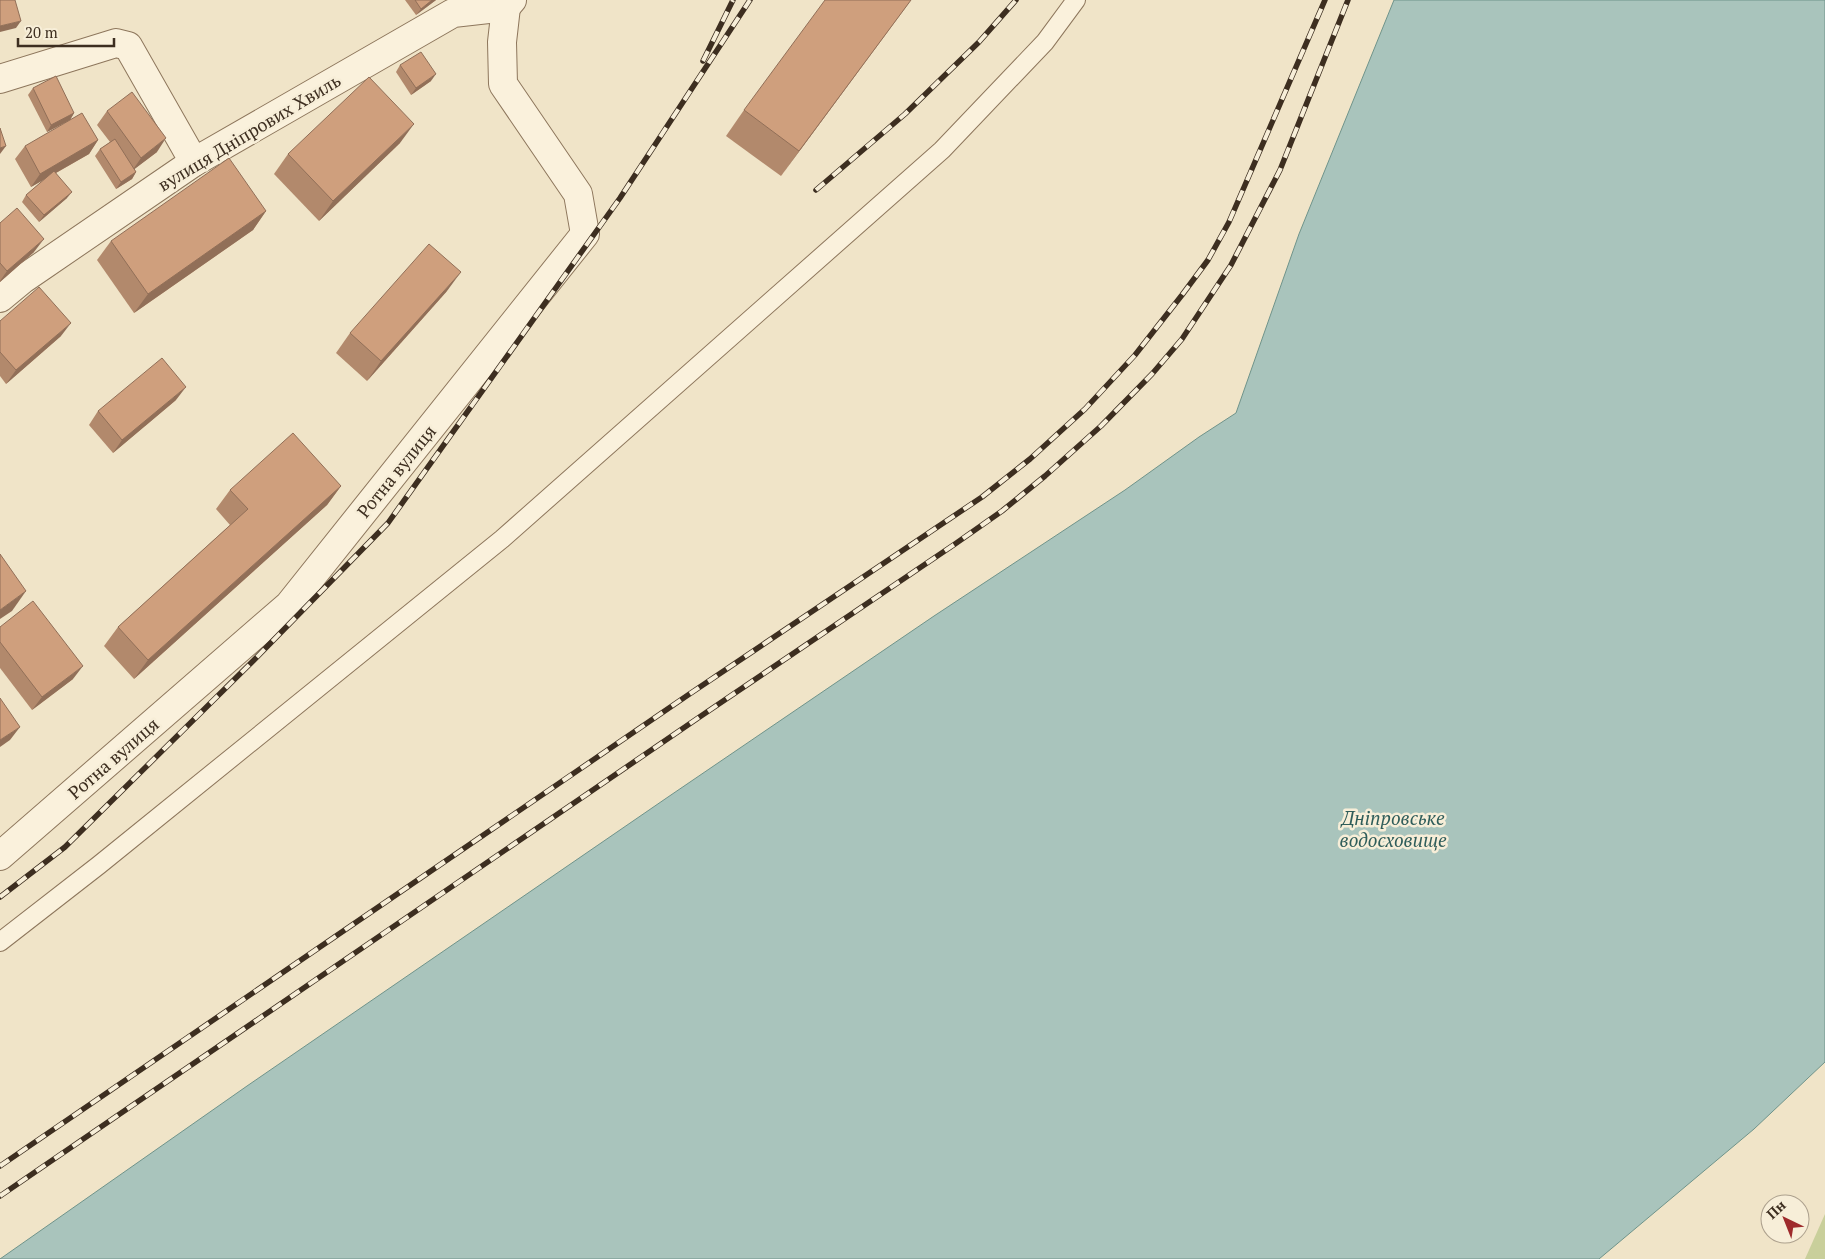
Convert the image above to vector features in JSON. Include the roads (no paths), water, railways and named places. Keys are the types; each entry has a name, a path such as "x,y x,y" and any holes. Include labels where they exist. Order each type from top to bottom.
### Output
{"street":[{"name":"вулиця Дніпрових Хвиль","path":"0,298 23,279 194,162 453,13 509,4"},
{"name":"Ротна вулиця","path":"0,856 289,605 585,234 578,194 503,84 502,42 509,4"},
{"path":"0,79 116,42 128,46 194,162"}],"lane":[{"path":"0,942 99,865 510,533 942,150 1045,42 1076,0"}],"water":[{"name":"Дніпровське водосховище","path":"1394,0 1825,0 1825,1062 1754,1129 1599,1259 0,1259 247,1086 668,797 934,616 1125,490 1236,413 1299,234"}],"railway":[{"path":"703,61 733,0"},
{"path":"0,897 65,847 253,661 388,523 620,198 750,0"},
{"path":"816,190 905,114 979,42 1016,0"},
{"path":"0,1166 688,695 982,497 1030,459 1085,409 1135,355 1208,260 1229,222 1325,0"},
{"path":"0,1196 955,544 1002,511 1045,476 1101,426 1152,374 1182,339 1231,265 1280,170 1348,0"}]}
